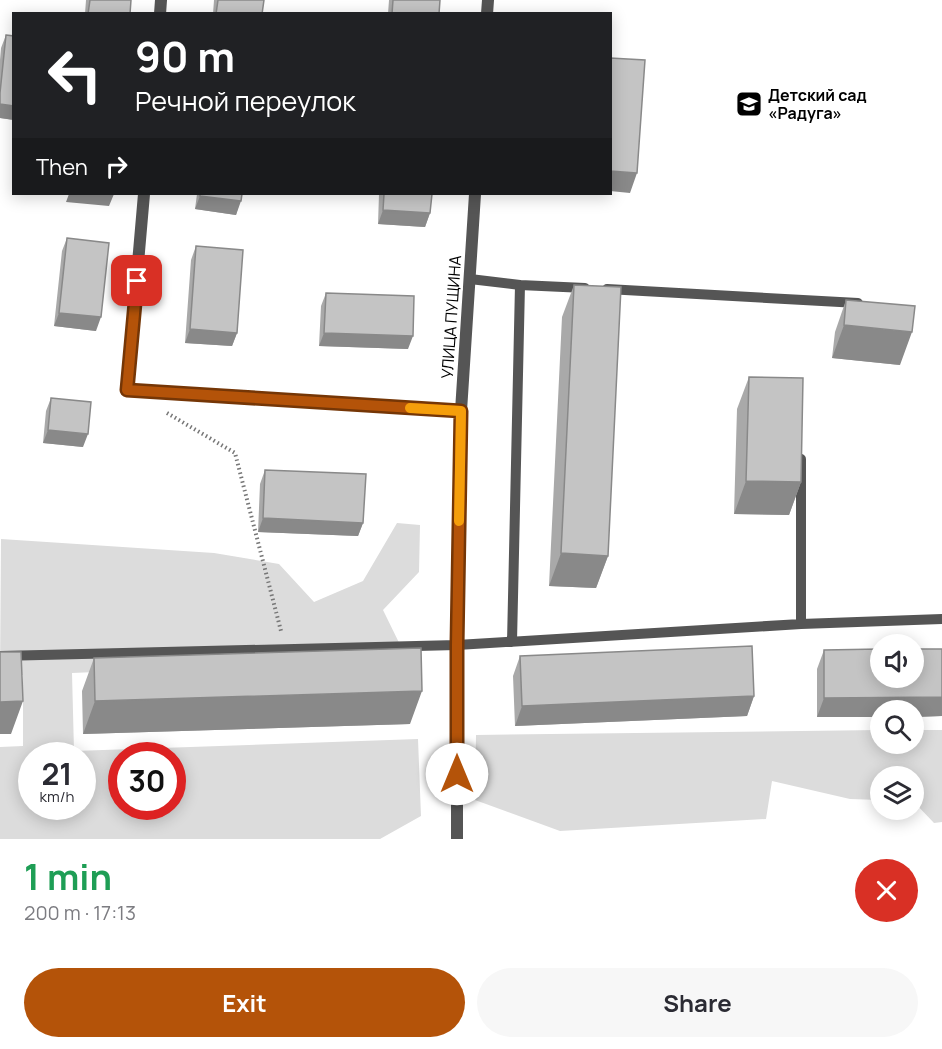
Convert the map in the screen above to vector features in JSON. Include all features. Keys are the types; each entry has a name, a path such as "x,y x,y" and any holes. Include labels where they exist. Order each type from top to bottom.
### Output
{"street":[{"path":"144,195 127,390 461,411"},
{"name":"УЛИЦА ПУЩИНА","path":"457,839 457,645 461,411 475,195"}],"lane":[{"path":"470,279 520,285 863,303"},
{"path":"512,642 520,285"},
{"path":"801,446 801,624"},
{"path":"0,656 457,645 801,624 942,619"}],"path":[{"path":"166,413 235,453 286,650"}],"shaded area":[{"path":"397,523 420,525 419,572 383,610 407,659 72,673 74,742 23,742 23,675 0,675 1,539 214,553 279,564 314,602 363,581"},
{"path":"870,730 870,754 924,754 924,730 942,730 942,822 934,823 924,812 924,766 870,766 870,800 850,799 772,781 766,819 560,831 475,800 476,735"},
{"path":"418,739 421,816 380,839 0,839 0,747 18,746 18,820 96,820 96,750 108,750 108,820 186,820 186,747"}],"building":[{"path":"90,0 131,0 130,12 88,12"},
{"path":"218,0 264,0 262,12 216,12"},
{"path":"393,0 440,0 439,12 392,12"},
{"path":"6,35 12,36 12,106 0,104"},
{"path":"612,58 645,60 637,173 612,171"},
{"path":"200,195 242,195 241,201"},
{"path":"384,195 432,195 430,213 383,210"},
{"path":"67,238 109,243 101,317 59,313"},
{"path":"196,246 243,250 237,333 190,329"},
{"path":"574,285 621,287 608,556 561,553"},
{"path":"326,293 414,296 413,336 324,333"},
{"path":"846,300 915,306 912,332 844,325"},
{"path":"749,377 803,378 801,482 746,481"},
{"path":"51,398 91,402 88,434 48,430"},
{"path":"265,470 366,474 363,523 263,518"},
{"path":"752,646 754,696 522,706 520,656"},
{"path":"421,648 422,691 95,701 94,658"},
{"path":"870,649 870,688 924,688 924,649 942,649 942,697 824,698 824,650"},
{"path":"0,652 21,652 23,701 0,702"}],"slow traffic":[{"path":"410,408 461,411 459,521"}],"place":[{"name":"Детский сад «Радуга»","path":"749,104"}],"route":[{"path":"137,281 127,390 461,411 457,774"}]}
